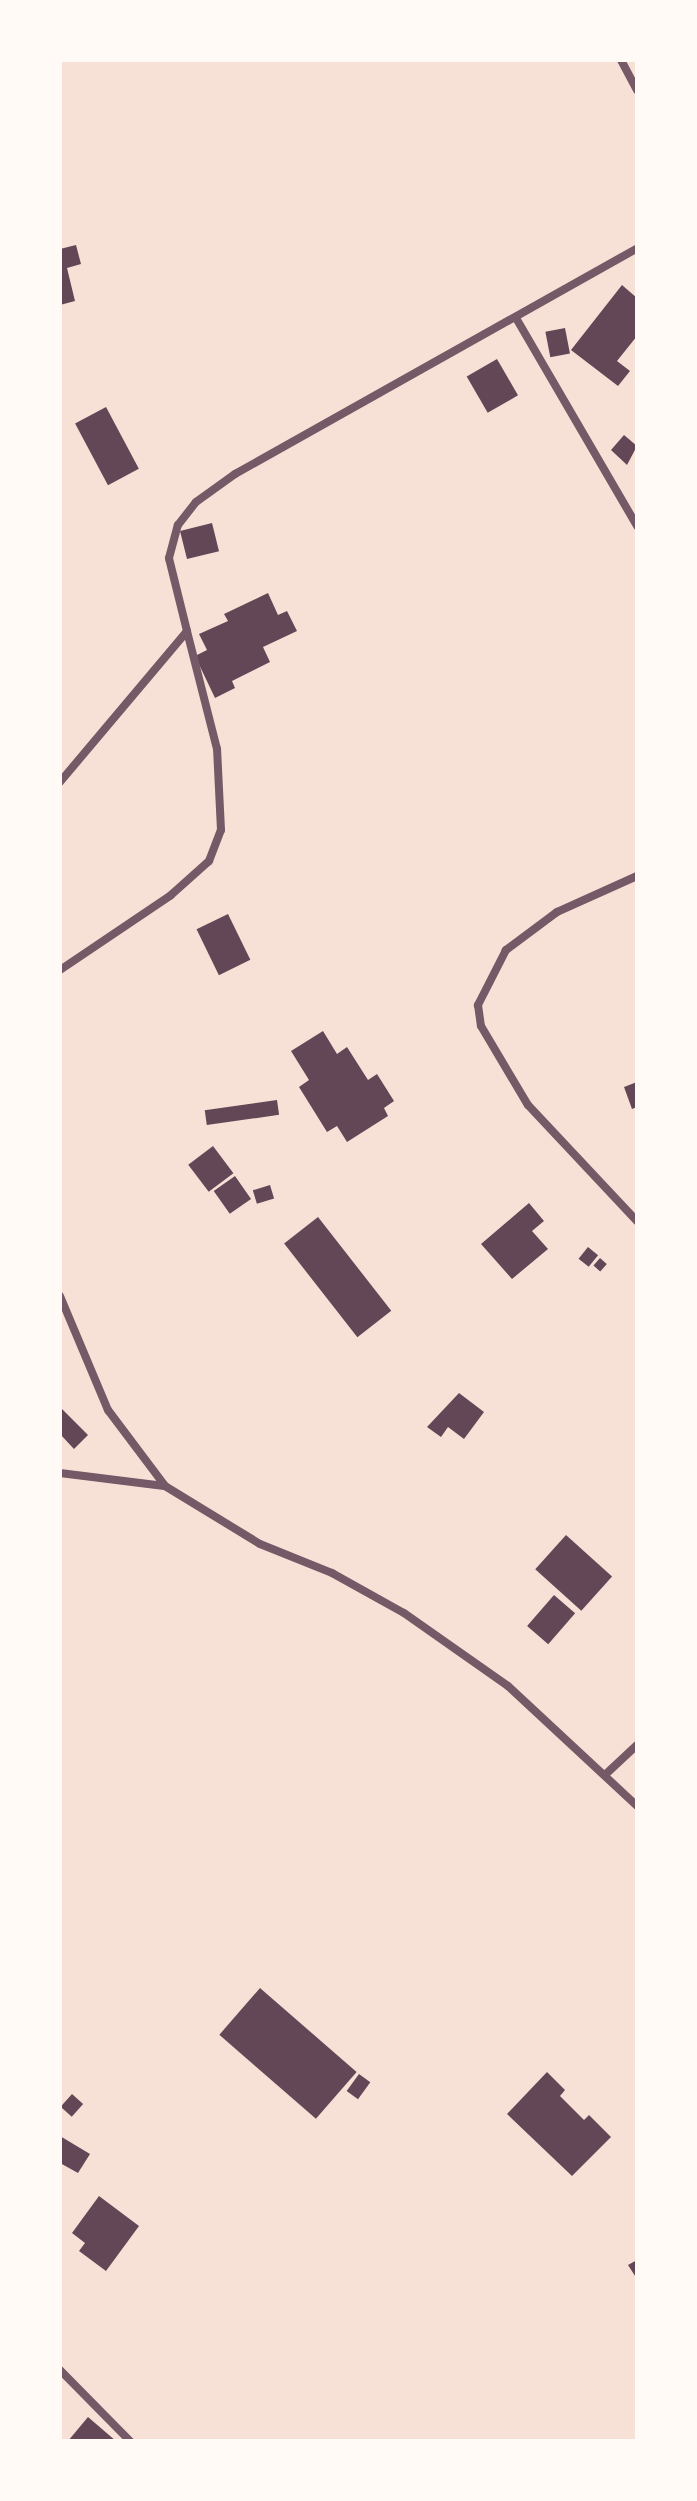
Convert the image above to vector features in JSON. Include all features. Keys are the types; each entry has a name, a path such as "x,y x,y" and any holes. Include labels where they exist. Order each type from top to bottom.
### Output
{"street":[{"path":"621,60 637,90"},
{"path":"60,970 171,895 209,861 221,830 217,749 169,558 178,525 196,502 235,474 637,248"},
{"path":"516,318 637,526"},
{"path":"60,782 187,631"},
{"path":"637,876 557,912 506,950 478,1005 481,1026 528,1105 637,1221"},
{"path":"60,1296 108,1410 165,1486 260,1544 332,1573 404,1613 508,1686 607,1773 637,1806"},
{"path":"60,1473 165,1486"},
{"path":"607,1773 637,1745"},
{"path":"60,2370 130,2441"}],"building":[{"path":"76,245 81,264 67,268 75,301 60,305 60,249"},
{"path":"622,285 637,298 637,336 617,361 630,371 618,386 571,350"},
{"path":"565,328 570,354 550,357 545,332"},
{"path":"497,359 518,395 488,413 467,376"},
{"path":"106,407 139,469 108,485 75,423"},
{"path":"624,435 637,446 627,465 611,450"},
{"path":"212,523 219,551 187,559 180,531"},
{"path":"268,593 278,615 287,611 297,631 263,647 270,662 232,681 235,688 215,698 195,656 207,650 199,634 228,621 224,614"},
{"path":"228,914 250,960 219,975 197,929"},
{"path":"323,1031 337,1054 347,1047 368,1080 377,1074 394,1101 384,1108 388,1116 347,1142 337,1126 327,1132 299,1087 309,1080 291,1051"},
{"path":"637,1082 637,1107 632,1109 624,1087"},
{"path":"277,1100 279,1115 207,1125 205,1110"},
{"path":"213,1146 233,1173 209,1192 188,1165"},
{"path":"235,1176 251,1199 230,1214 214,1191"},
{"path":"270,1185 274,1198 257,1204 253,1190"},
{"path":"529,1203 544,1221 532,1231 548,1249 512,1279 481,1244"},
{"path":"318,1217 391,1311 357,1337 284,1243"},
{"path":"588,1247 598,1255 589,1267 579,1259"},
{"path":"600,1258 607,1264 600,1271 593,1266"},
{"path":"459,1393 484,1412 464,1439 448,1427 441,1437 427,1427"},
{"path":"60,1407 88,1435 74,1449 60,1434"},
{"path":"566,1535 612,1576 581,1611 535,1569"},
{"path":"554,1595 575,1613 548,1644 527,1626"},
{"path":"260,1988 357,2072 316,2119 219,2035"},
{"path":"547,2072 565,2090 560,2096 584,2120 589,2115 611,2137 572,2176 507,2114"},
{"path":"359,2074 370,2082 358,2099 347,2091"},
{"path":"72,2094 83,2104 72,2117 61,2107"},
{"path":"60,2136 90,2154 78,2173 60,2163"},
{"path":"99,2196 139,2226 106,2271 79,2251 85,2243 72,2233"},
{"path":"637,2260 637,2279 628,2265"},
{"path":"88,2417 116,2441 68,2441"}]}
